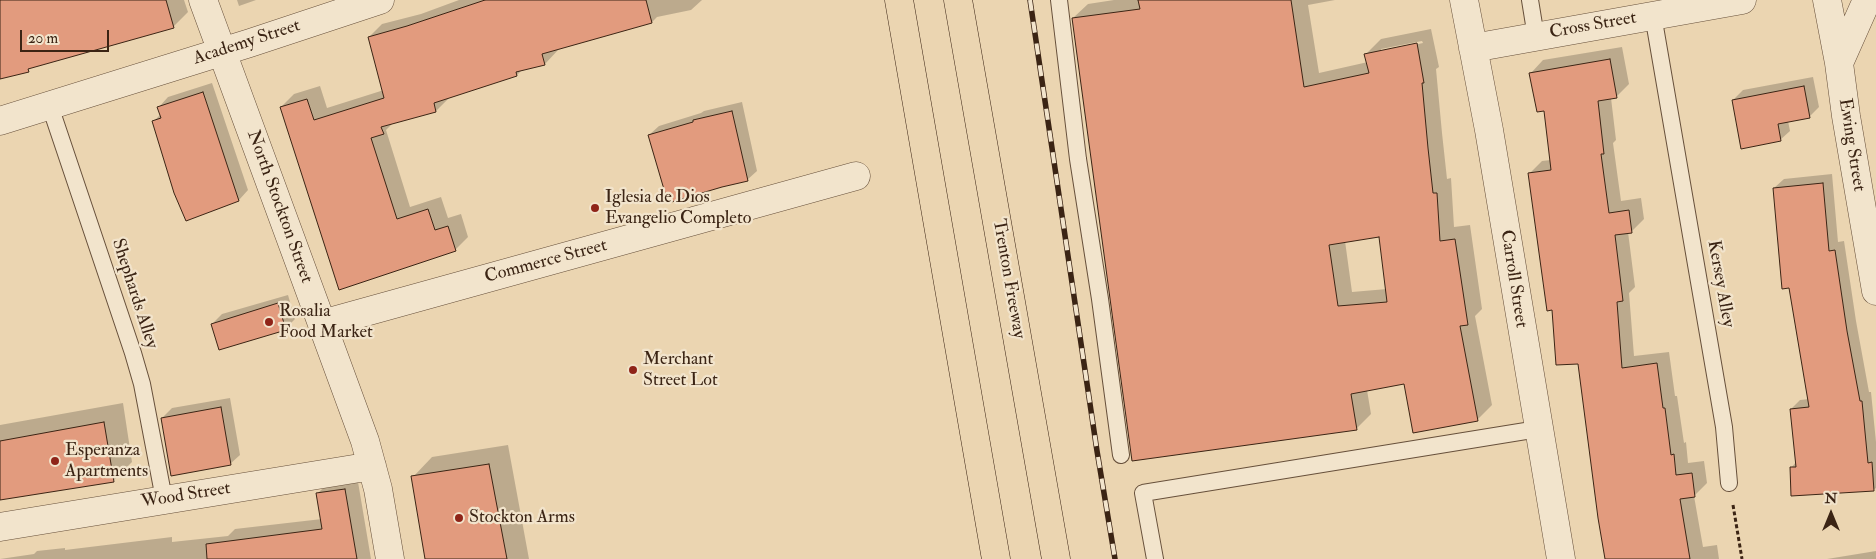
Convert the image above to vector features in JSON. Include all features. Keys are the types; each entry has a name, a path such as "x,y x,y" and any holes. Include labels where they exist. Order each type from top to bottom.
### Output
{"highway":[{"path":"899,0 996,559"},
{"name":"Trenton Freeway","path":"958,0 1056,559"}],"street":[{"name":"North Stockton Street","path":"203,0 365,441 378,490 390,559"},
{"name":"Academy Street","path":"0,121 222,52 380,0"},
{"name":"Carroll Street","path":"1464,0 1489,130 1561,559"},
{"name":"Cross Street","path":"1473,48 1742,0"},
{"name":"Ewing Street","path":"1826,0 1839,63 1846,116 1868,202 1876,291"},
{"path":"1839,63 1867,0"},
{"name":"Commerce Street","path":"322,324 856,176"},
{"name":"Wood Street","path":"0,527 372,466"}],"lane":[{"path":"1059,0 1078,159 1100,299 1121,455"},
{"path":"1530,0 1536,37"},
{"name":"Kersey Alley","path":"1653,16 1724,427 1729,483"},
{"name":"Shephards Alley","path":"50,106 142,384 164,499"},
{"path":"1154,559 1143,493 1538,430"}],"path":[{"path":"1729,483 1742,559"}],"building":[{"path":"0,0 166,0 174,28 28,69 29,72 0,79"},
{"path":"485,0 646,0 652,23 542,54 545,65 516,72 517,76 434,103 436,112 381,127 384,134 371,138 397,219 428,209 435,230 448,226 456,251 339,290 280,107 307,99 314,120 384,98 368,37"},
{"path":"1138,0 1291,0 1304,87 1369,73 1364,54 1417,43 1424,83 1422,83 1433,193 1437,193 1440,241 1455,239 1468,325 1460,326 1478,421 1413,433 1404,384 1351,394 1357,430 1132,461 1072,18 1140,9","holes":["1379,237 1387,302 1338,306 1329,245"]},
{"path":"1610,59 1617,98 1598,101 1604,154 1601,154 1609,213 1629,210 1632,233 1615,235 1623,301 1617,302 1622,368 1657,363 1663,408 1665,408 1671,455 1674,454 1676,475 1692,473 1695,497 1680,499 1690,559 1605,559 1578,364 1556,365 1552,310 1547,311 1528,173 1551,170 1544,111 1537,112 1529,73"},
{"path":"1804,86 1810,118 1778,124 1781,141 1741,149 1732,100"},
{"path":"203,92 239,201 186,221 174,193 152,121 161,118 157,107"},
{"path":"732,111 748,181 668,203 648,135 693,122 693,120"},
{"path":"1823,183 1829,251 1835,250 1847,331 1860,401 1862,401 1868,463 1872,462 1874,491 1791,496 1790,467 1796,467 1790,409 1809,407 1789,288 1782,289 1773,188"},
{"path":"278,303 286,330 219,350 211,324"},
{"path":"221,407 231,465 171,476 161,418"},
{"name":"Esperanza Apartments","path":"104,422 114,482 0,500 0,441"},
{"name":"Stockton Arms","path":"489,464 507,559 425,559 411,476"},
{"path":"345,489 357,559 207,559 206,544 322,529 316,493"}],"railway":[{"path":"1030,0 1097,451 1115,559"}],"place":[{"name":"Iglesia de Dios Evangelio Completo","path":"595,208"},
{"name":"Rosalia Food Market","path":"269,322"},
{"name":"Merchant Street Lot","path":"633,370"},
{"name":"Esperanza Apartments","path":"55,461"},
{"name":"Stockton Arms","path":"459,518"}]}
